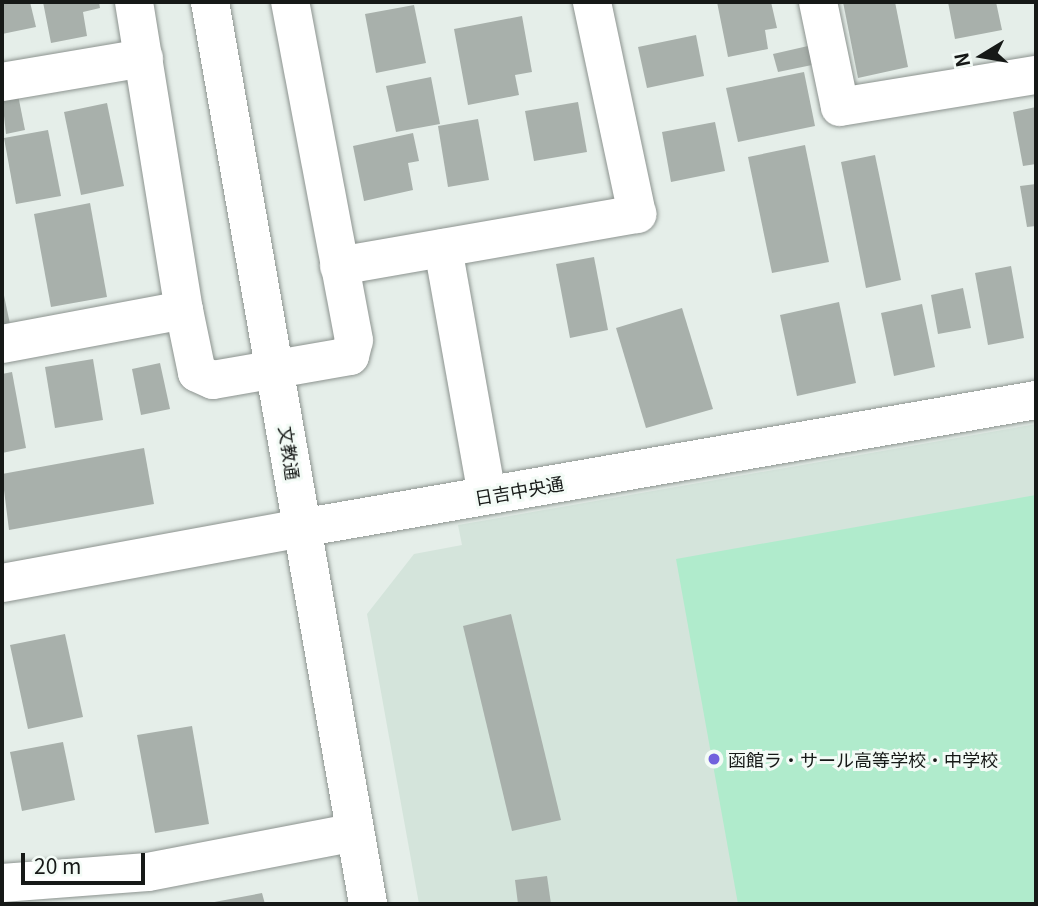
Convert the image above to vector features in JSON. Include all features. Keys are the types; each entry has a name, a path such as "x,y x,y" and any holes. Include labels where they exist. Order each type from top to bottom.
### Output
{"street":[{"path":"134,2 184,310 197,373 213,380 278,371 349,356 354,340 290,2"},
{"name":"文教通","path":"210,2 278,371 301,528 368,904"},
{"path":"339,266 637,214 592,2"},
{"path":"818,2 840,107 1036,75"},
{"path":"2,82 144,58"},
{"path":"443,248 486,495"},
{"path":"2,344 184,310"},
{"name":"日吉中央通","path":"2,583 486,495 1036,400"},
{"path":"2,883 148,872 355,832"}],"shaded area":[{"name":"函館ラ・サール高等学校・中学校","path":"1036,424 1036,904 419,904 367,614 414,554 462,545 458,525"}],"green space":[{"path":"1036,495 1036,904 738,904 676,559"}],"building":[{"path":"2,2 30,2 36,27 2,34"},
{"path":"43,2 99,2 100,8 83,12 87,36 51,43"},
{"path":"717,2 771,2 777,28 765,30 768,49 728,57"},
{"path":"843,2 895,2 908,67 858,78"},
{"path":"948,2 996,2 1002,30 955,39"},
{"path":"414,5 426,63 376,73 365,14"},
{"path":"522,16 532,72 515,75 519,95 468,105 454,29"},
{"path":"696,35 704,76 647,88 638,47"},
{"path":"808,46 812,65 778,72 773,54"},
{"path":"804,72 815,126 738,142 726,88"},
{"path":"431,77 440,124 396,132 386,86"},
{"path":"18,95 25,130 6,134 2,98"},
{"path":"578,102 587,152 534,161 525,111"},
{"path":"107,103 124,186 81,195 64,112"},
{"path":"1036,107 1036,164 1023,166 1013,112"},
{"path":"478,119 489,180 448,187 438,126"},
{"path":"715,122 725,171 671,182 662,132"},
{"path":"48,130 61,196 16,204 4,138"},
{"path":"413,133 419,161 408,163 413,190 364,201 353,146"},
{"path":"805,145 829,262 772,273 748,157"},
{"path":"875,155 901,280 866,288 841,162"},
{"path":"1036,184 1036,226 1027,227 1020,186"},
{"path":"90,203 107,297 51,307 34,214"},
{"path":"594,257 608,330 570,338 556,264"},
{"path":"1011,266 1024,338 988,345 975,273"},
{"path":"2,286 10,324 2,326"},
{"path":"963,288 971,328 938,334 931,295"},
{"path":"839,302 856,383 797,396 780,315"},
{"path":"922,304 935,367 894,376 881,313"},
{"path":"682,308 713,409 646,428 616,328"},
{"path":"93,359 103,420 55,428 45,367"},
{"path":"160,363 170,409 141,415 132,369"},
{"path":"12,372 26,448 2,453 2,374"},
{"path":"144,448 154,504 9,530 2,474"},
{"path":"511,614 561,820 512,831 463,626"},
{"path":"65,634 83,717 28,729 10,645"},
{"path":"192,726 209,824 155,833 137,735"},
{"path":"63,742 75,800 22,811 10,752"},
{"path":"547,876 551,904 518,904 515,880"},
{"path":"262,893 265,904 209,904 209,903"}],"place":[{"name":"函館ラ・サール高等学校・中学校","path":"714,759"}]}
